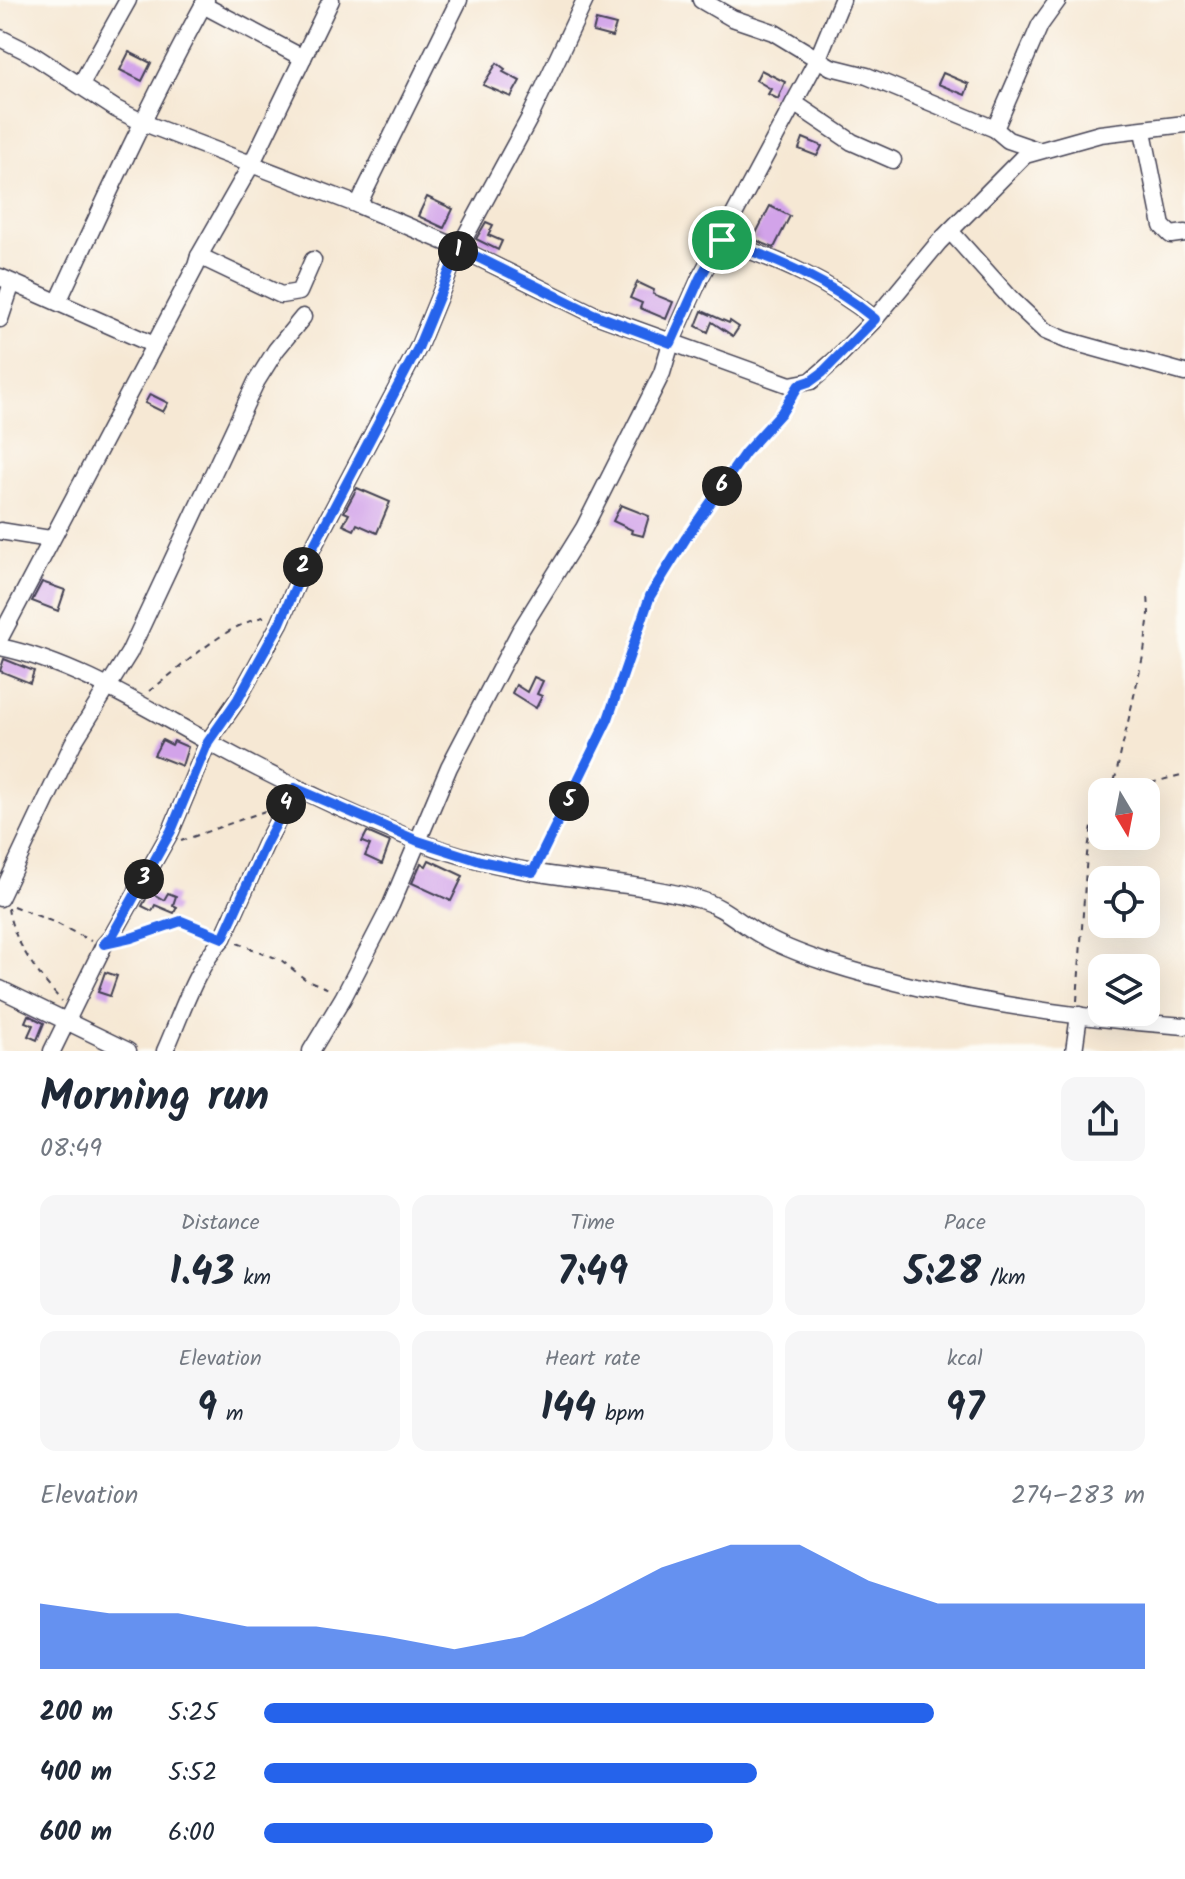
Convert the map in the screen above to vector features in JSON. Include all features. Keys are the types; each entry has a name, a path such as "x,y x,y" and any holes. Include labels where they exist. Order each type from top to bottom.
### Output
{"street":[{"path":"81,84 128,0"},
{"path":"0,638 199,256 251,165 331,0"},
{"path":"358,205 459,0"},
{"path":"52,1051 104,945 162,847 208,742 238,699 284,613 344,484 379,425 418,348 459,248 530,117 585,0"},
{"path":"701,0 732,18 773,32 831,67 867,76 995,129 1008,140 1037,150"},
{"path":"311,1051 343,998 391,905 449,767 514,643 584,528 662,373 671,343 700,278 818,58 842,0"},
{"path":"995,129 1040,25 1058,0"},
{"path":"58,302 144,123 151,102 205,2 303,58"},
{"path":"0,38 144,123 358,205 459,248 593,314 782,384 799,385 822,373 875,319 950,231 1025,155 1100,134 1185,124"},
{"path":"794,103 852,142 893,160"},
{"path":"1143,131 1162,226 1171,235 1185,233"},
{"path":"950,231 1012,300 1045,331 1066,340 1185,373"},
{"path":"722,240 785,262 839,292 875,319"},
{"path":"199,256 288,296 299,292 313,260"},
{"path":"0,319 6,280 154,345"},
{"path":"0,898 73,743 129,653 256,382 276,350 303,317"},
{"path":"0,531 50,539"},
{"path":"0,647 47,660 136,702 295,788 418,841 480,861 704,901 761,935 823,962 895,981 999,1003 1185,1026"},
{"path":"165,1051 188,997 213,949 223,938 295,788"},
{"path":"0,989 69,1016 128,1051"},
{"path":"1074,1051 1078,1014"}],"path":[{"path":"533,872 608,719 650,596 745,453 782,412 799,385"},
{"path":"1115,778 1144,652 1149,614 1148,592"},
{"path":"136,702 232,629 252,619 284,613"},
{"path":"1160,779 1185,774"},
{"path":"162,847 265,811"},
{"path":"1078,1014 1088,849"},
{"path":"69,1016 20,946 13,932 8,903 104,945 181,921 281,960 305,979 321,983 343,998"}],"building":[{"path":"596,20 616,25 612,37 593,32"},
{"path":"129,52 151,63 142,81 120,70"},
{"path":"497,63 505,69 503,72 520,81 511,97 483,85"},
{"path":"761,70 785,82 778,99 768,94 771,89 756,80"},
{"path":"943,73 969,84 965,95 938,84"},
{"path":"803,138 822,146 817,156 799,149"},
{"path":"427,197 453,209 444,228 418,216"},
{"path":"770,206 790,216 774,248 753,239"},
{"path":"486,222 493,225 488,235 502,241 498,250 476,239"},
{"path":"637,282 654,290 653,294 673,302 666,319 640,308 642,303 630,298"},
{"path":"702,311 739,327 733,336 712,322 708,332 696,326"},
{"path":"150,394 168,403 163,412 145,403"},
{"path":"357,488 390,502 377,533 357,524 354,530 343,525 349,514 344,512"},
{"path":"621,505 649,516 643,536 631,533 632,530 613,521"},
{"path":"42,582 65,590 58,611 32,601"},
{"path":"4,659 34,671 30,683 0,671"},
{"path":"534,677 543,681 537,694 542,696 536,708 512,693 516,685 527,692"},
{"path":"162,740 188,747 182,766 154,755"},
{"path":"367,832 390,842 382,864 365,856 370,845 362,842"},
{"path":"429,860 463,876 451,901 412,883 421,863 426,866"},
{"path":"150,892 164,900 168,893 176,896 174,913 155,905 152,911 142,906"},
{"path":"105,972 117,976 110,996 98,992"},
{"path":"28,1015 44,1023 37,1040 28,1036 33,1025 25,1022"}],"route":[{"path":"722,240 785,262 854,301 875,319 822,373 799,385 782,412 745,453 650,596 608,719 533,872 480,861 418,841 295,788 223,938 181,921 104,944 112,936 171,831 208,742 223,724 280,623 344,484 379,425 418,348 459,248 593,314 671,343 700,278 722,240"}]}
